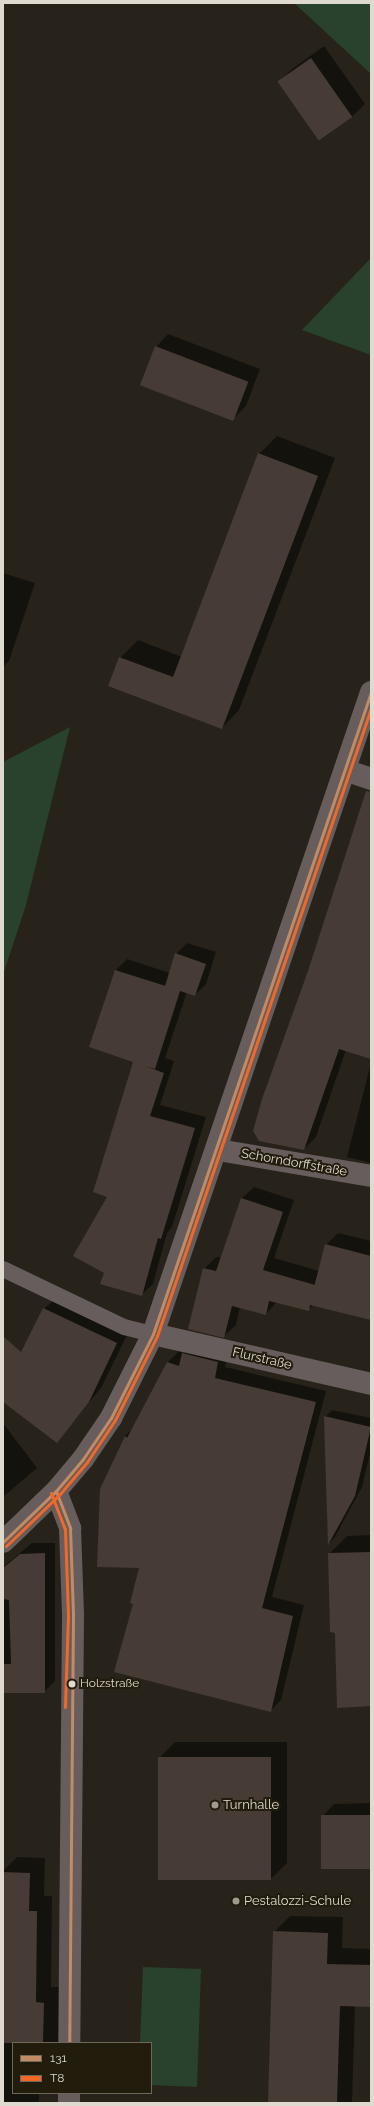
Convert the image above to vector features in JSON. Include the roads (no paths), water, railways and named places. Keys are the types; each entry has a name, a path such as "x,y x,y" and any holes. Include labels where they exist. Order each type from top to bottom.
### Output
{"street":[{"path":"3,1542 56,1491 83,1459 111,1418 153,1334 218,1150 371,692"},
{"path":"345,770 371,779"},
{"name":"Schorndorffstraße","path":"218,1150 371,1176"},
{"name":"Flurstraße","path":"153,1334 371,1384"},
{"path":"56,1491 70,1528 73,1616 69,2042"}],"lane":[{"path":"3,1269 124,1327 153,1334"}],"place":[{"name":"Holzstraße","path":"72,1684"},
{"name":"Turnhalle","path":"215,1805"},
{"name":"Pestalozzi-Schule","path":"236,1901"}]}
